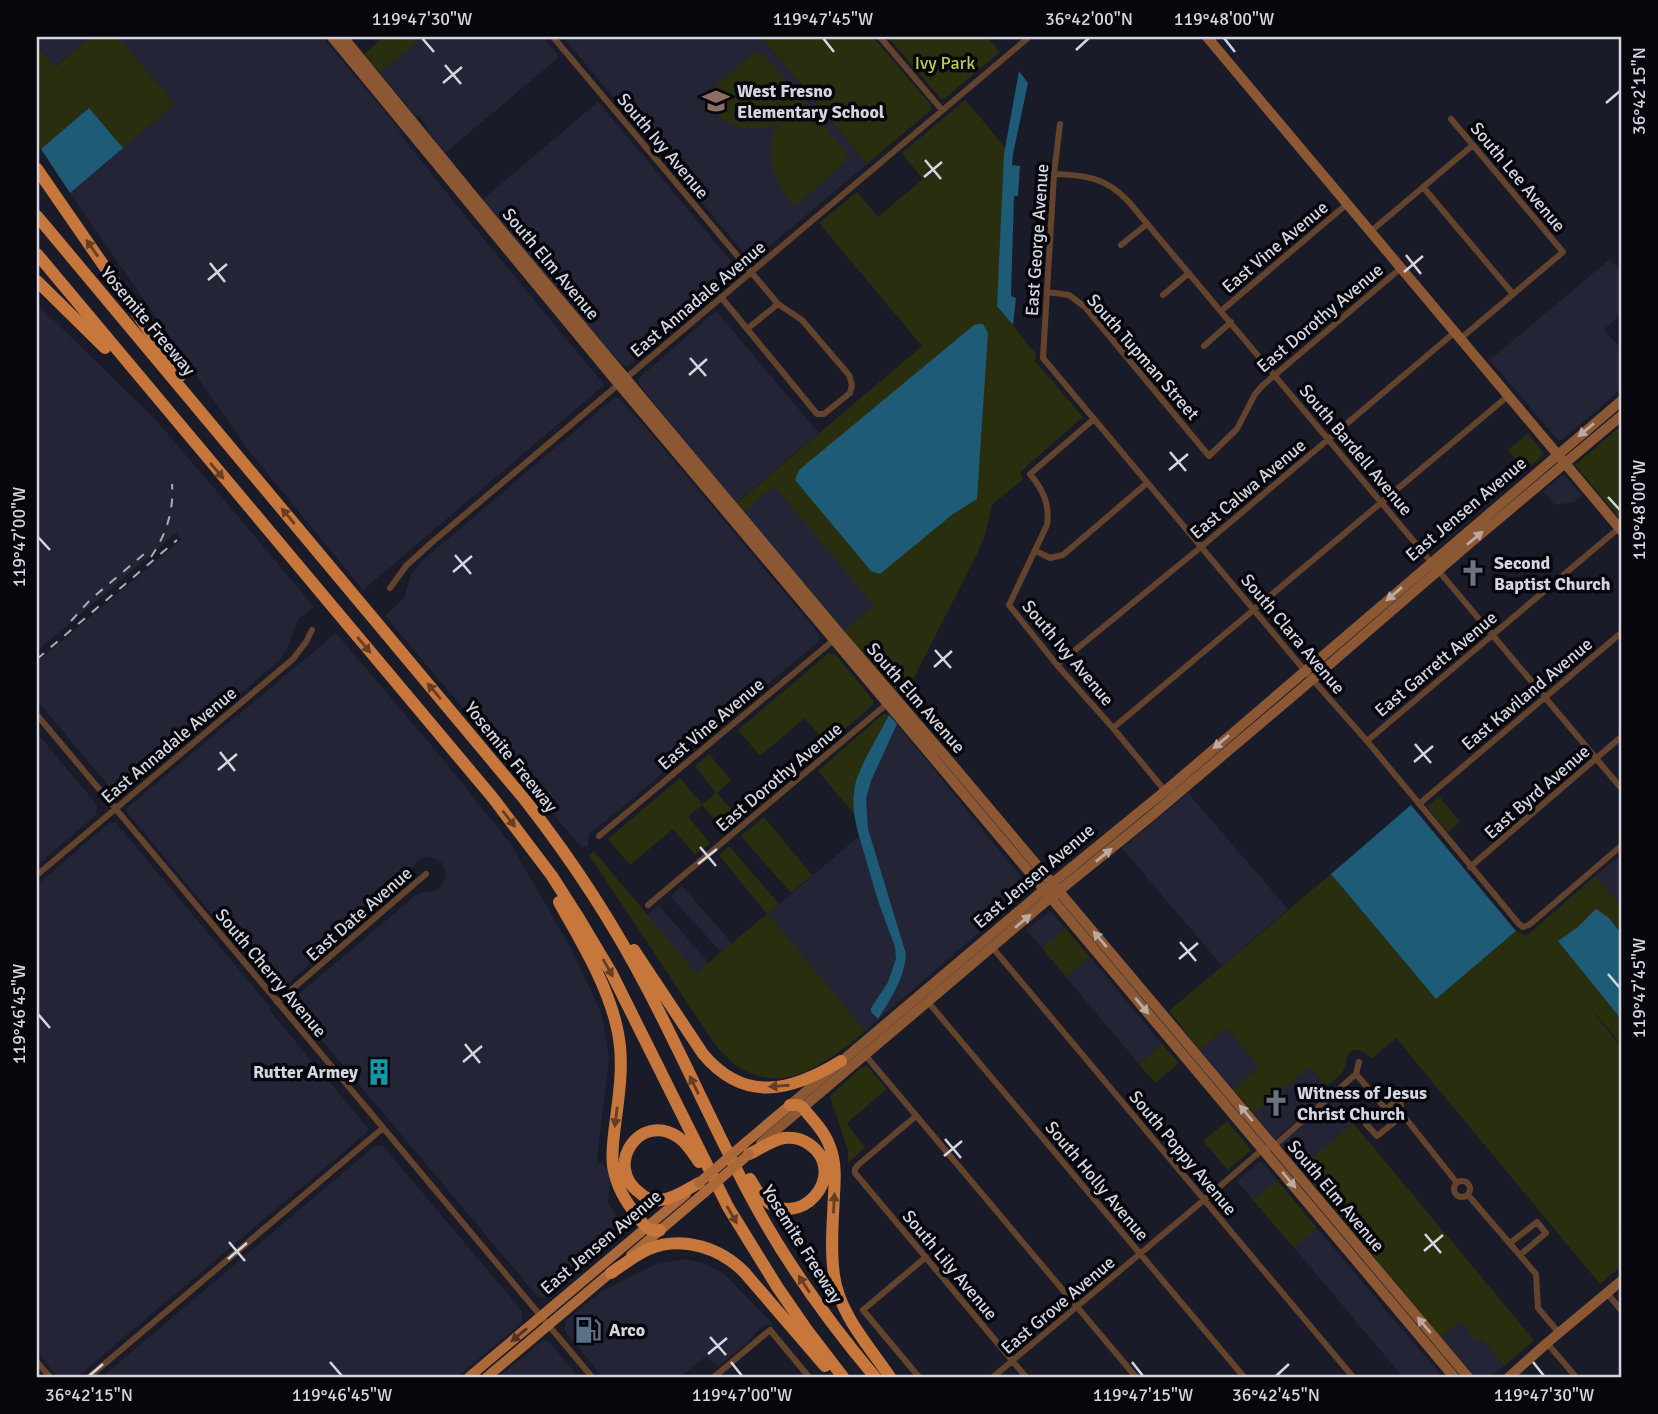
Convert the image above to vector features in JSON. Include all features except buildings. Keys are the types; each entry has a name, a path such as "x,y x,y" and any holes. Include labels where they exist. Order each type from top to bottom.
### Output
{"highway":[{"path":"37,169 213,426"},
{"name":"Yosemite Freeway","path":"37,216 552,835 598,903 650,993 747,1190 782,1249 812,1295 875,1377"},
{"path":"37,254 493,798 532,849 611,972 721,1193 752,1248 807,1330 843,1377"},
{"path":"37,281 173,418"},
{"path":"532,849 606,992 613,1012 618,1030 621,1063 613,1167 628,1205 646,1227 660,1230"},
{"path":"598,903 641,960 703,1054 727,1075 748,1085 784,1087 809,1079 841,1061"},
{"path":"797,1106 828,1141 833,1156 835,1183 832,1260 837,1290 852,1323 890,1377"},
{"path":"712,1120 757,1191 770,1203 782,1208 796,1208 811,1201 819,1191 824,1180 822,1161 813,1148 801,1140 778,1140 747,1148"},
{"path":"701,1188 667,1199 645,1197 632,1186 626,1175 624,1161 629,1147 638,1137 649,1132 662,1131 676,1136 685,1144 721,1193"},
{"path":"611,1273 644,1252 668,1244 716,1251 745,1273 835,1377"}],"main road":[{"name":"South Elm Avenue","path":"332,37 492,219 622,381 1051,890 1454,1377"},
{"name":"South Elm Avenue","path":"343,37 423,140"},
{"path":"1207,37 1620,529"},
{"name":"East Jensen Avenue","path":"797,1106 841,1061 951,968 1168,795 1561,459 1621,401"},
{"name":"East Jensen Avenue","path":"1561,459 1621,416"},
{"name":"South Elm Avenue","path":"1051,890 1274,1146 1468,1377"},
{"name":"East Jensen Avenue","path":"469,1377 611,1273 660,1230 701,1188 797,1106 866,1056 992,947 1051,890"},
{"path":"928,1002 931,993 948,979 951,968"},
{"path":"866,1056 866,1047 884,1031 889,1020"},
{"name":"East Jensen Avenue","path":"488,1377 646,1227 701,1188"},
{"path":"1509,1377 1621,1281"}],"street":[{"name":"South Ivy Avenue","path":"553,37 778,304 805,322 849,375 852,389 850,393 824,415 817,414 747,330"},
{"path":"880,37 942,110"},
{"name":"East Annadale Avenue","path":"390,587 412,559 1029,37"},
{"name":"South Lee Avenue","path":"1451,119 1563,252"},
{"name":"East George Avenue","path":"1043,358 1054,174 1060,124"},
{"path":"1370,232 1473,145"},
{"name":"South Bardell Avenue","path":"1054,174 1101,180 1119,192 1621,789"},
{"path":"1423,187 1513,294"},
{"name":"East Vine Avenue","path":"1221,311 1347,204"},
{"path":"1121,245 1147,224"},
{"name":"East Calwa Avenue","path":"1057,665 1329,439 1563,252"},
{"name":"East Dorothy Avenue","path":"1209,456 1237,429 1255,394 1401,268"},
{"path":"1163,295 1189,273"},
{"name":"South Tupman Street","path":"1047,292 1069,295 1085,307 1209,456"},
{"path":"722,297 747,330 778,304"},
{"path":"1204,346 1231,322"},
{"name":"South Clara Avenue","path":"1043,358 1519,924 1523,927 1529,925 1621,846"},
{"path":"1113,727 1508,396"},
{"name":"South Ivy Avenue","path":"1094,419 1030,474 1041,488 1048,509 1047,525 1009,605 1168,795"},
{"path":"1036,551 1050,558 1063,555 1147,483"},
{"name":"East Garrett Avenue","path":"1367,741 1620,529"},
{"name":"East Annadale Avenue","path":"37,875 293,659 312,630"},
{"name":"East Kaviland Avenue","path":"1419,804 1621,632"},
{"name":"East Vine Avenue","path":"600,836 837,637"},
{"name":"East Dorothy Avenue","path":"648,905 892,700"},
{"name":"South Cherry Avenue","path":"37,715 592,1377"},
{"name":"East Byrd Avenue","path":"1471,867 1621,737"},
{"name":"East Date Avenue","path":"277,1002 426,874"},
{"name":"South Poppy Avenue","path":"992,947 1353,1377"},
{"name":"South Holly Avenue","path":"928,1002 1244,1377"},
{"path":"866,1056 1136,1377"},
{"path":"1359,1062 1356,1073 1394,1110 1457,1183"},
{"name":"East Grove Avenue","path":"993,1377 1263,1149 1274,1146 1356,1073"},
{"name":"South Lily Avenue","path":"916,1116 862,1160 855,1169 858,1178 1026,1377"},
{"path":"89,1377 383,1128"},
{"path":"1457,1183 1467,1183 1470,1187 1468,1195"},
{"path":"1457,1183 1457,1194 1463,1197 1468,1195"},
{"path":"1468,1195 1536,1274 1538,1308 1559,1333"},
{"path":"1510,1243 1537,1222 1546,1233 1520,1255"},
{"path":"919,1377 863,1310 926,1257"},
{"path":"1607,1293 1621,1310"},
{"path":"714,1377 770,1330 809,1377"},
{"path":"1547,1343 1576,1377"},
{"path":"37,1362 50,1377"}],"shaded area":[{"path":"37,37 90,37 54,67 37,45"},
{"path":"118,37 322,37 401,131 399,133 474,227 604,385 363,590 246,447 70,193 175,104"},
{"path":"423,37 543,37 559,57 445,153 420,117 415,115 380,73"},
{"name":"West Fresno Elementary School","path":"563,37 761,37 867,164 750,260"},
{"path":"598,102 740,272 628,366 623,365 599,339 482,200"},
{"path":"1610,259 1621,272 1621,314 1604,329 1621,349 1621,389 1562,440 1558,440 1490,360"},
{"path":"37,304 154,418 314,607 298,619 280,660 119,796 37,700 37,662 182,539 176,533 37,651"},
{"path":"716,311 819,433 736,503 638,383 639,378"},
{"path":"614,398 619,398 643,424 820,635 819,641 593,830 589,835 588,846 582,848 385,616 404,598 411,575 422,561"},
{"path":"1563,476 1582,495 1574,502 1555,505 1543,491"},
{"path":"774,486 875,605 844,631 744,512"},
{"path":"336,633 510,843 569,945 601,1012 609,1057 597,1157 598,1164 602,1162 607,1169 610,1182 608,1203 617,1217 616,1227 588,1265 548,1298 538,1297 293,1006 293,999 416,895 434,891 442,886 446,874 442,863 430,857 417,861 406,883 280,988 233,934 230,936 127,812 127,808"},
{"path":"897,724 1030,888 865,1031 768,914 859,836 895,947 896,959 892,975 871,1008 877,1019 906,954 867,829 866,799 871,781"},
{"path":"37,733 97,805 96,815 37,865"},
{"path":"1188,793 1288,909 1222,966 1122,848"},
{"path":"109,823 116,823 368,1128 367,1132 77,1377 58,1377 37,1352 37,885"},
{"path":"1621,855 1621,906 1595,876"},
{"path":"682,886 732,943 721,952 670,896"},
{"path":"659,906 709,963 696,974 647,915"},
{"path":"1049,912 1065,928 1042,948 1026,930"},
{"path":"1090,957 1162,1044 1139,1064 1066,977"},
{"path":"1226,1028 1259,1067 1233,1089 1200,1050"},
{"path":"1310,1067 1331,1092 1275,1139 1254,1114"},
{"path":"1336,1098 1356,1121 1300,1168 1280,1145"},
{"path":"376,1145 383,1146 522,1311 519,1325 457,1377 102,1377"},
{"path":"1261,1161 1277,1180 1253,1200 1237,1181"},
{"path":"1317,1228 1443,1377 1403,1377 1294,1248"},
{"path":"686,1259 706,1264 724,1274 774,1325 763,1326 746,1344 718,1366 705,1357 680,1377 603,1377 565,1331 566,1321 603,1290 657,1264"},
{"path":"1461,1321 1504,1366 1490,1377 1476,1377 1441,1337"},
{"path":"542,1341 548,1341 579,1377 499,1377"}],"green space":[{"path":"90,37 118,37 175,104 123,148 89,108 41,149 37,144 37,46 55,67"},
{"path":"384,37 423,37 380,73 364,54"},
{"path":"763,37 873,37 931,105 931,110 867,164"},
{"name":"Ivy Park","path":"888,37 987,37 1000,52 941,99"},
{"path":"754,53 764,54 847,153 845,162 795,206 781,187 773,167 771,146 778,124 754,128 734,125 717,115 700,98"},
{"path":"965,100 1006,148 997,306 1036,354 1035,361 1083,417 1020,472 1023,479 992,505 977,554 903,699 844,631 874,605 774,486 744,512 737,503 922,346 819,223 857,192 878,217 923,179 902,153"},
{"path":"1621,426 1621,520 1575,465"},
{"path":"1528,433 1544,454 1525,471 1508,450"},
{"path":"829,653 835,654 873,700 873,705 827,744 805,718 760,756 738,730"},
{"path":"883,714 889,715 855,784 855,815 818,771"},
{"path":"709,754 731,780 717,793 739,819 724,831 702,805 688,817 710,843 695,855 673,829 630,865 608,839 680,778 702,804 716,793 695,766"},
{"path":"1439,796 1460,822 1448,832 1427,807"},
{"path":"764,817 812,875 791,893 741,836"},
{"path":"729,846 779,904 768,914 865,1031 820,1065 786,1077 769,1078 751,1074 725,1056 589,855 594,851 696,973 767,914 719,855"},
{"path":"1331,874 1436,999 1516,931 1529,934 1595,876 1621,906 1621,1044 1581,997 1621,1047 1621,1226 1617,1230 1621,1235 1621,1266 1600,1284 1396,1038 1371,1059 1362,1051 1349,1053 1343,1072 1327,1086 1310,1067 1254,1114 1233,1089 1259,1067 1226,1028 1200,1050 1169,1011"},
{"path":"1065,928 1090,957 1066,977 1042,948"},
{"path":"1162,1044 1179,1063 1155,1083 1139,1064"},
{"path":"867,1066 887,1089 847,1123 865,1148 848,1163 848,1151 830,1096 862,1067"},
{"path":"1227,1121 1251,1150 1228,1170 1203,1141"},
{"path":"1353,1123 1534,1340 1504,1366 1482,1340 1478,1342 1461,1321 1441,1337 1300,1168"},
{"path":"1277,1180 1317,1228 1294,1248 1253,1200"}],"water":[{"path":"1019,71 1028,83 1012,165 1020,166 1018,196 1014,196 1011,296 1016,298 1013,325 997,306 1004,154"},
{"path":"89,108 123,148 70,193 41,149"},
{"path":"983,324 988,333 977,499 953,514 880,574 871,571 795,480 799,470 974,325"},
{"path":"889,715 897,724 871,781 866,799 868,829 906,954 900,980 878,1019 871,1012 871,1008 888,982 896,959 895,947 859,836 853,796 855,783 868,753"},
{"path":"1411,805 1516,931 1436,999 1331,874"},
{"path":"1596,909 1609,918 1621,933 1621,1019 1558,941 1578,927"}],"railway":[{"path":"151,557 168,522 172,484"},
{"path":"37,659 177,540"},
{"path":"71,621 91,599 150,549"}],"place":[{"name":"West Fresno Elementary School","path":"716,101"},
{"name":"Second Baptist Church","path":"1473,573"},
{"name":"Rutter Armey","path":"379,1072"},
{"name":"Witness of Jesus Christ Church","path":"1276,1103"},
{"name":"Arco","path":"588,1330"}]}
